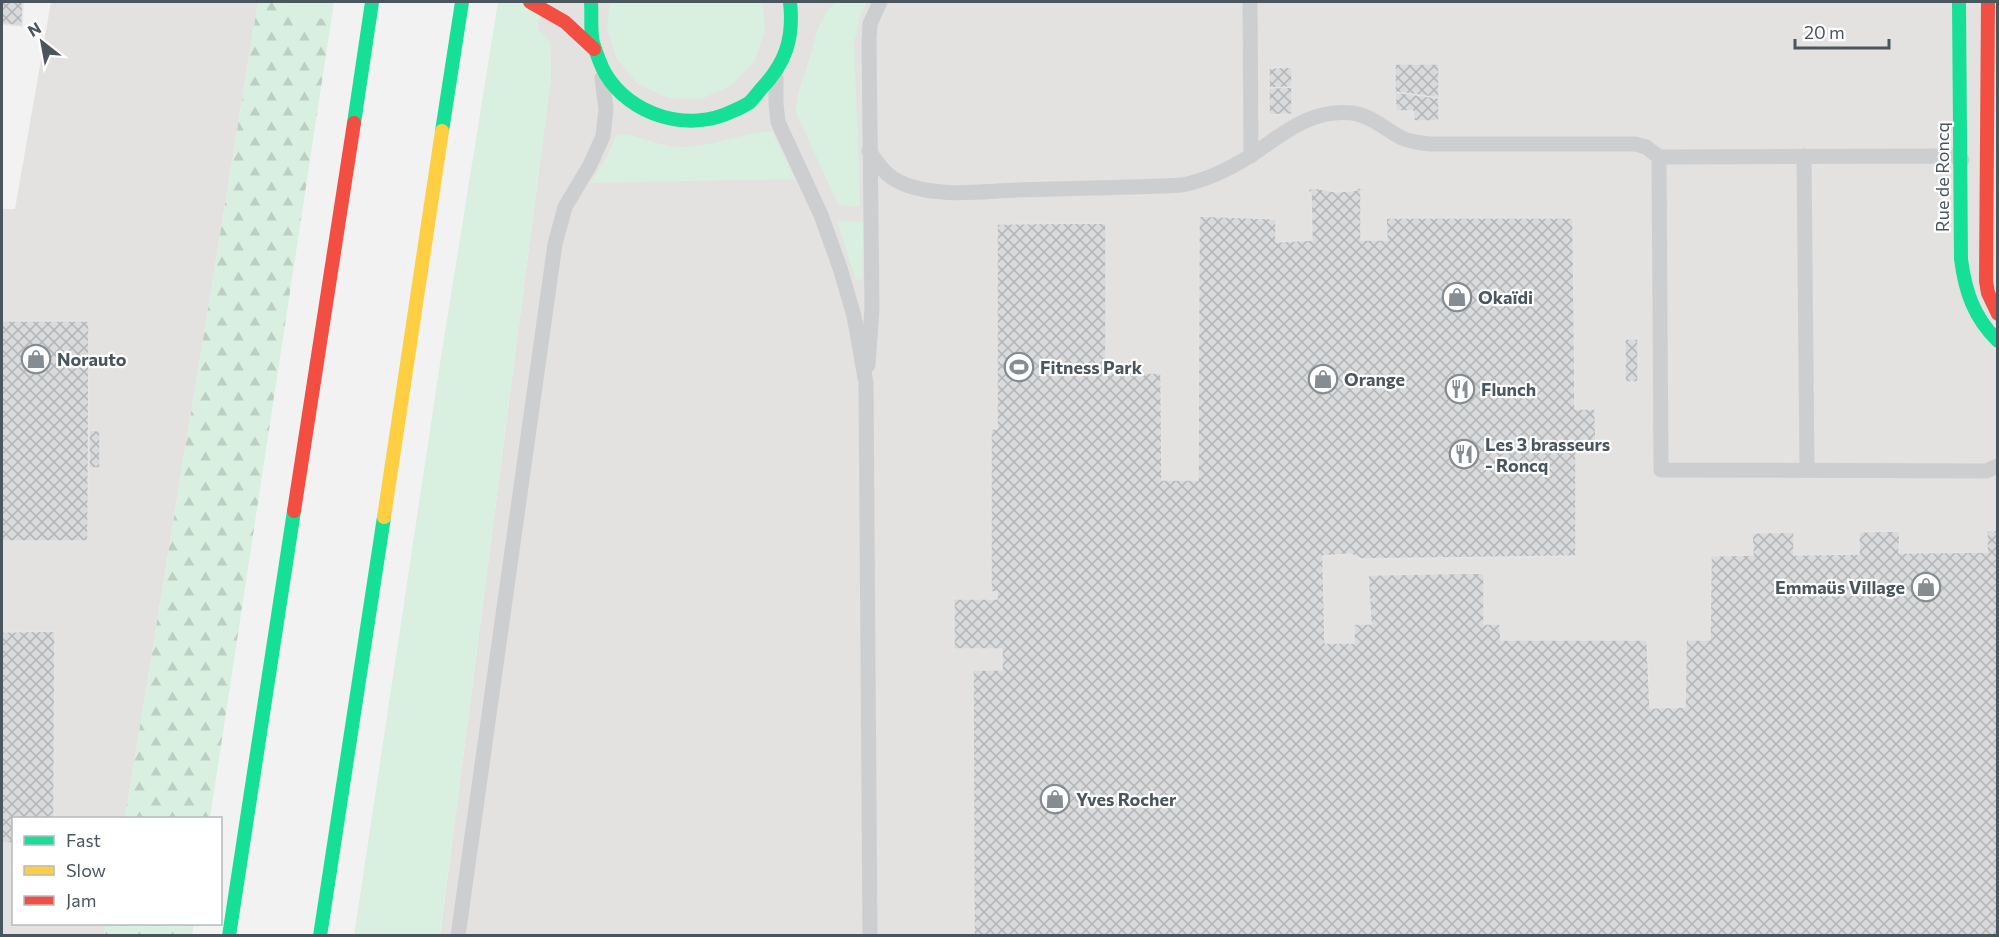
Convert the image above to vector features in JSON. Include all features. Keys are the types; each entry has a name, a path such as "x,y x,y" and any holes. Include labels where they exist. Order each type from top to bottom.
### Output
{"main road":[{"path":"229,936 372,2"},
{"path":"321,936 462,2"},
{"path":"530,2 552,11 563,19 594,49"},
{"path":"591,2 590,24 594,49 600,66 615,88 636,105 660,117 686,121 712,119 737,110 759,94 776,74 788,49 792,22 790,2"},
{"name":"Rue de Roncq","path":"1959,2 1959,234 1963,278 1968,297 1982,325 1998,341"},
{"path":"1988,2 1992,146 1986,221 1986,281 1988,293 1998,314"}],"lane":[{"path":"792,22 806,2"},
{"path":"870,936 866,383 872,308 869,33 870,24 880,2"},
{"path":"1250,2 1251,156"},
{"path":"1960,56 1975,78 1974,127 1992,146"},
{"path":"458,936 555,244 565,207 594,158 603,136 606,109 600,66"},
{"path":"776,74 778,122 821,215 840,268 854,316 866,383"},
{"path":"869,151 884,173 897,181 912,187 948,192 1182,185 1203,181 1226,170 1251,156 1298,123 1312,117 1348,113 1366,117 1403,138 1429,144 1635,144 1646,147 1659,156 1959,156 1971,169 1974,203 1986,221"},
{"path":"1659,156 1661,470 1994,471"},
{"path":"1804,156 1807,470"}],"shaded area":[{"path":"51,2 258,2 125,817 12,817 12,925 106,925 104,935 2,935 2,209 15,209"},
{"path":"540,2 1997,2 1997,935 440,936 551,77 550,43 537,30"}],"green space":[{"path":"258,2 275,2 331,22 210,817 125,817"},
{"path":"275,2 334,2 331,22"},
{"path":"498,2 540,2 537,29 550,42 551,77 440,935 354,936 441,357"},
{"path":"610,2 763,2 765,31 754,62 731,86 701,99 668,98 638,84 617,59 607,28"},
{"path":"836,2 867,2 861,14 854,43 860,207 838,205 796,112 798,94 817,31 824,16"},
{"path":"772,131 795,179 591,183 608,155 616,135 629,135 668,146 687,147"},
{"path":"837,221 863,222 862,279 856,280"},
{"path":"106,925 194,925 192,935 104,935"}],"building":[{"path":"2,2 23,2 22,26 2,24"},
{"path":"1395,64 1439,64 1439,98 1395,92"},
{"path":"1292,67 1292,87 1269,88 1269,68"},
{"path":"1292,87 1292,114 1269,115 1269,88"},
{"path":"1395,92 1439,98 1439,121 1414,121 1413,111 1396,111"},
{"path":"1364,188 1364,192 1361,191 1361,240 1387,240 1386,218 1573,218 1575,409 1595,409 1596,444 1576,445 1576,556 1362,559 1350,554 1323,556 1325,643 1354,643 1354,624 1371,624 1368,575 1484,573 1484,624 1500,624 1501,640 1647,640 1650,708 1685,707 1686,640 1710,640 1711,556 1753,555 1752,533 1794,532 1794,555 1859,554 1859,532 1900,531 1899,553 1987,552 1987,531 1998,530 1998,936 974,936 973,670 1002,670 1002,649 955,649 953,651 954,603 952,597 954,599 997,599 997,592 991,592 991,429 997,429 997,224 1106,223 1106,373 1161,373 1162,480 1198,480 1199,216 1276,219 1276,242 1312,240 1311,193 1308,192 1309,189 1336,192"},
{"path":"2,321 89,321 88,541 2,541"},
{"path":"1625,339 1638,339 1638,382 1625,382"},
{"path":"89,430 100,431 100,468 89,468"},
{"path":"55,631 54,817 12,817 12,843 2,843 2,632"}],"traffic: fast":[{"path":"354,123 372,2"},
{"path":"442,131 462,2"},
{"path":"591,2 593,43 605,73 616,88 645,110 680,120 716,117 752,100 777,70 782,60 791,27 790,2"},
{"path":"1959,2 1961,259 1972,303 1983,323 1998,341"},
{"path":"229,936 294,511"},
{"path":"320,936 384,517"}],"traffic: slow":[{"path":"384,517 442,131"}],"traffic: jam":[{"path":"530,2 565,22 594,49"},
{"path":"1988,2 1986,281 1988,293 1998,314"},
{"path":"294,511 354,123"}],"place":[{"name":"Okaïdi","path":"1457,297"},
{"name":"Norauto","path":"36,359"},
{"name":"Fitness Park","path":"1019,367"},
{"name":"Orange","path":"1323,379"},
{"name":"Flunch","path":"1460,389"},
{"name":"Les 3 brasseurs - Roncq","path":"1464,454"},
{"name":"Emmaüs Village","path":"1926,587"},
{"name":"Yves Rocher","path":"1055,799"}]}
